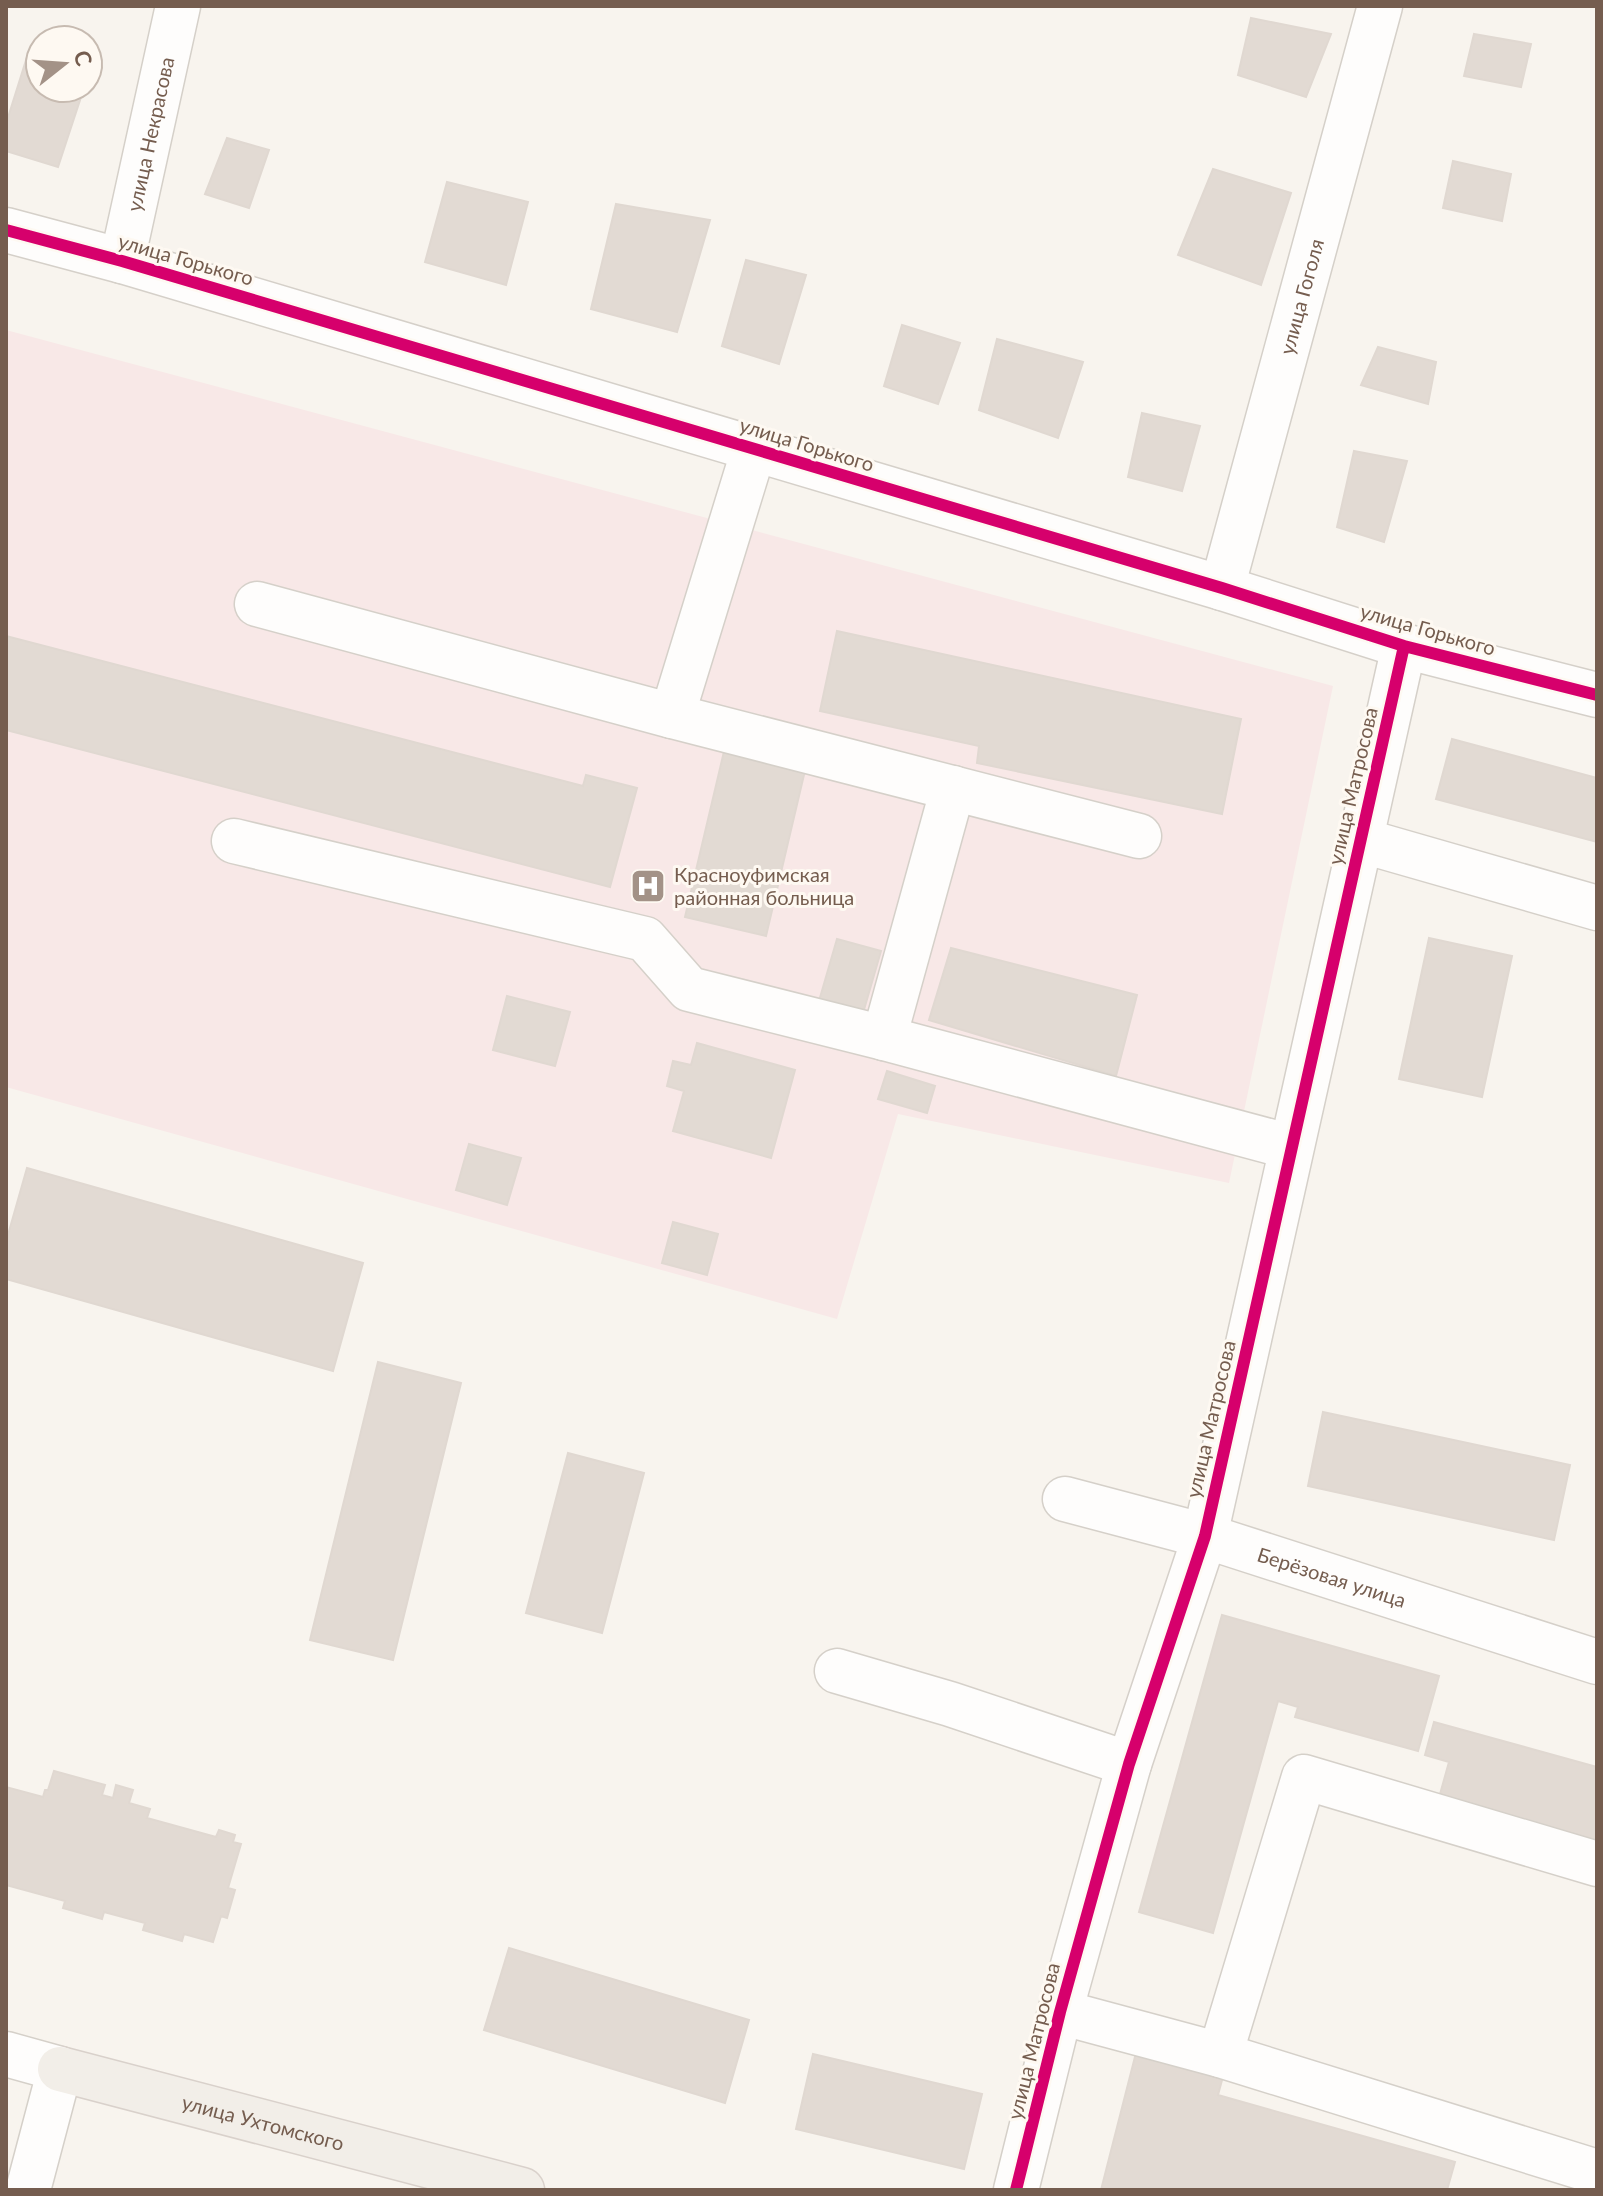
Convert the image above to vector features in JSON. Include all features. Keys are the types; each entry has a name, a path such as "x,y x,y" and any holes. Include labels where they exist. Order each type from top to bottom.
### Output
{"main road":[{"name":"улица Ухтомского","path":"60,2069 522,2190"}],"street":[{"name":"улица Некрасова","path":"122,261 178,6"},
{"name":"улица Гоголя","path":"1222,588 1380,6"},
{"name":"улица Горького","path":"6,230 122,261 1222,588 1404,646 1597,695"},
{"path":"672,716 754,449"},
{"path":"257,604 672,716 1139,836"},
{"name":"улица Матросова","path":"1016,2190 1060,2012 1129,1764 1205,1536 1404,646"},
{"path":"884,1038 953,788"},
{"path":"1360,840 1597,908"},
{"path":"234,841 645,939 689,989 1291,1147"},
{"name":"Берёзовая улица","path":"1065,1499 1205,1536 1597,1662"},
{"path":"837,1671 950,1704 1129,1764"},
{"path":"1220,2055 1304,1777 1597,1864"},
{"path":"1060,2012 1220,2055 1597,2172"},
{"name":"улица Ухтомского","path":"6,2054 60,2069"},
{"path":"28,2190 60,2069"}],"shaded area":[{"name":"Красноуфимская районная больница","path":"6,330 1333,686 1229,1183 898,1114 837,1319 6,1087"}],"building":[{"path":"1251,18 1331,34 1306,97 1238,75"},
{"path":"1474,34 1531,44 1521,87 1464,76"},
{"path":"24,67 24,104 79,104 58,167 6,151 6,124"},
{"path":"227,138 269,150 249,208 205,194"},
{"path":"1453,161 1511,174 1502,221 1443,208"},
{"path":"1213,169 1291,193 1261,285 1178,255"},
{"path":"447,182 528,202 506,285 425,262"},
{"path":"616,204 710,220 677,332 591,309"},
{"path":"746,260 806,275 779,364 722,346"},
{"path":"902,325 960,343 938,404 884,386"},
{"path":"997,339 1083,362 1058,438 979,410"},
{"path":"1378,347 1436,362 1428,404 1361,385"},
{"path":"1142,413 1200,426 1182,491 1128,477"},
{"path":"1354,451 1407,461 1384,542 1337,527"},
{"path":"837,631 1241,719 1222,814 977,763 979,746 820,711"},
{"path":"6,636 583,786 586,775 637,788 610,887 6,730"},
{"path":"1452,739 1597,778 1597,842 1436,799"},
{"path":"726,743 807,762 766,936 685,917"},
{"path":"1429,938 1512,956 1482,1097 1399,1079"},
{"path":"837,939 881,951 861,1020 817,1008"},
{"path":"951,948 1137,995 1116,1076 929,1020"},
{"path":"507,996 570,1012 555,1066 493,1050"},
{"path":"697,1043 795,1070 771,1158 673,1131 684,1091 667,1086 673,1061 691,1065"},
{"path":"887,1071 935,1086 927,1113 878,1099"},
{"path":"469,1144 521,1158 507,1205 456,1190"},
{"path":"27,1168 363,1263 333,1371 6,1279 6,1242"},
{"path":"673,1222 718,1234 707,1275 662,1263"},
{"path":"378,1362 461,1383 393,1660 310,1640"},
{"path":"1323,1412 1570,1465 1554,1540 1308,1486"},
{"path":"568,1453 644,1473 602,1633 526,1613"},
{"path":"1222,1615 1439,1676 1418,1751 1295,1717 1298,1707 1278,1701 1213,1933 1139,1912"},
{"path":"1434,1722 1597,1767 1597,1856 1435,1812 1449,1762 1425,1755"},
{"path":"54,1771 105,1785 102,1795 113,1798 116,1785 133,1790 129,1803 150,1809 147,1818 216,1837 219,1830 235,1835 233,1842 241,1844 228,1888 235,1890 227,1918 221,1916 213,1942 184,1934 182,1941 143,1930 145,1923 104,1912 102,1919 63,1908 65,1901 6,1885 6,1787 43,1797"},
{"path":"509,1948 749,2020 725,2103 484,2030"},
{"path":"1138,2045 1225,2069 1218,2095 1455,2162 1447,2190 1101,2190"},
{"path":"813,2054 982,2094 964,2169 796,2129"}],"cycle path":[{"path":"6,230 122,261 1222,588 1404,646 1597,695"},
{"path":"1016,2190 1060,2012 1129,1764 1205,1536 1404,646"}],"place":[{"name":"Красноуфимская районная больница","path":"648,886"}]}
